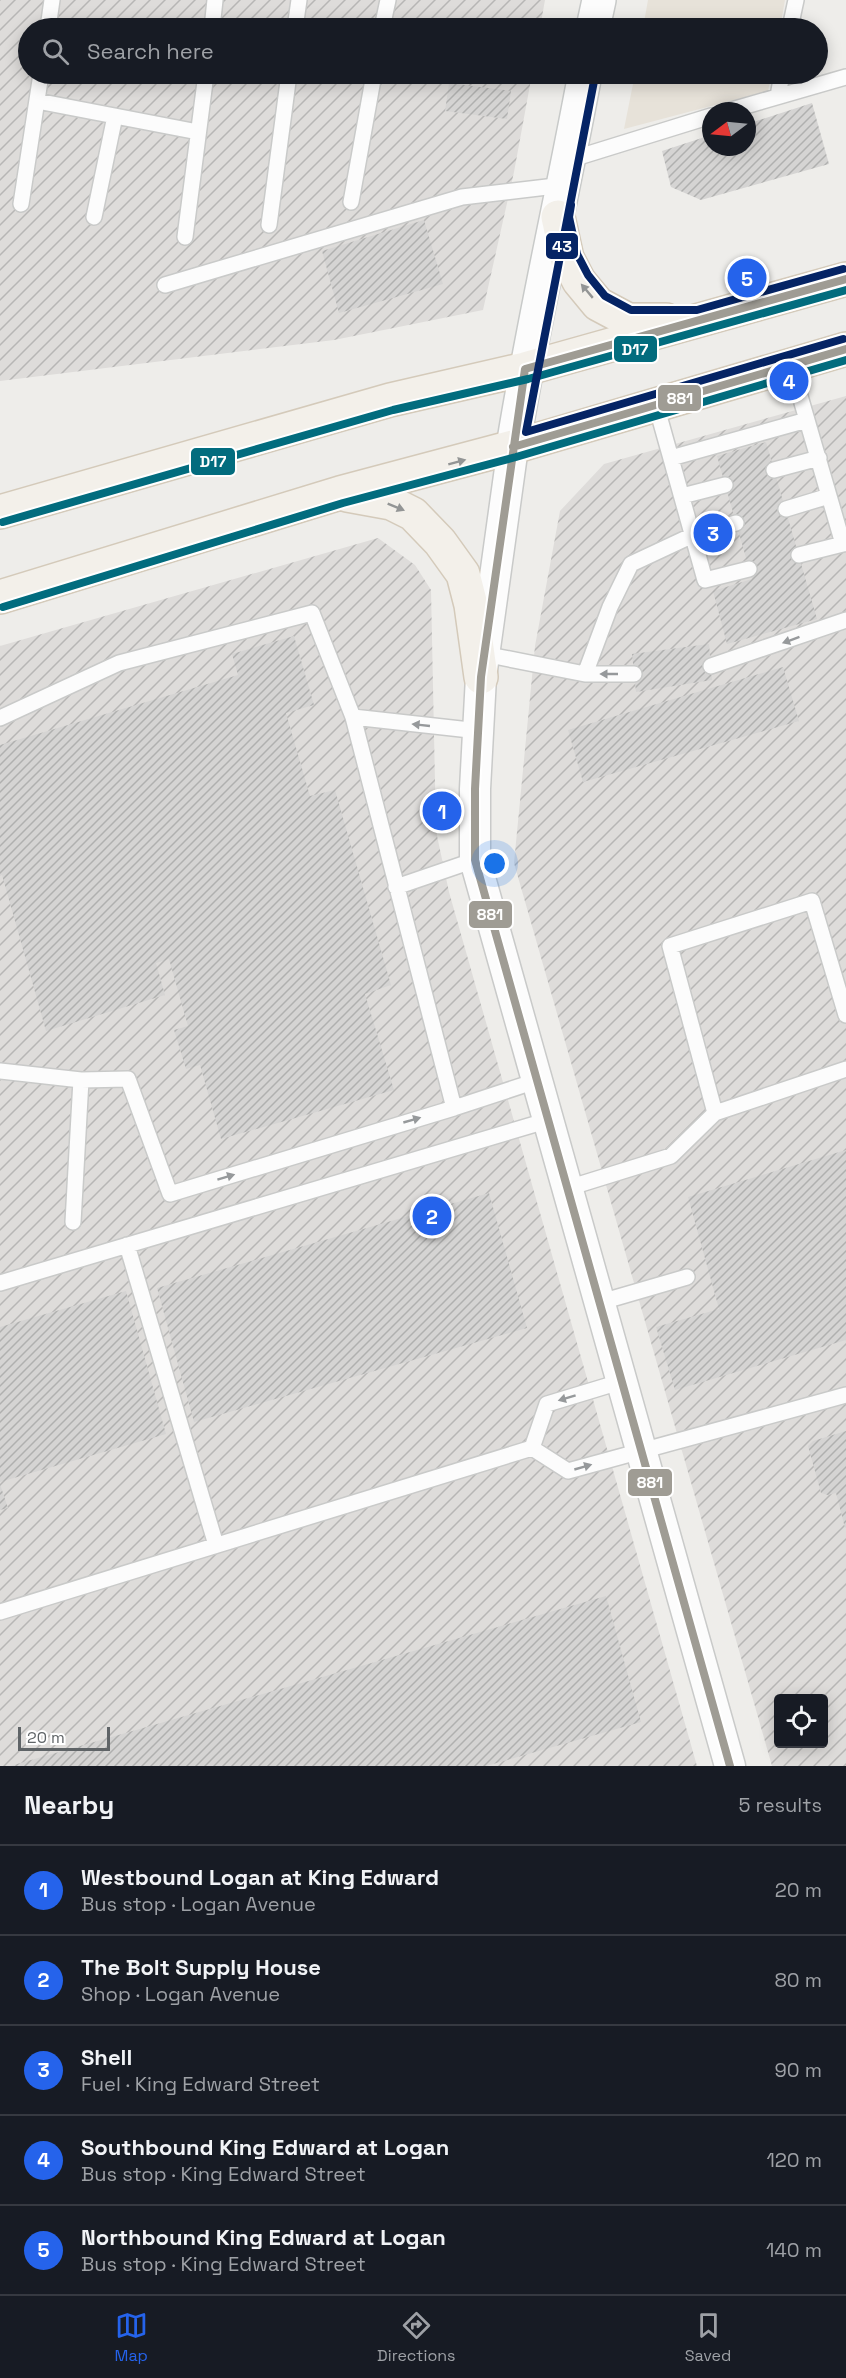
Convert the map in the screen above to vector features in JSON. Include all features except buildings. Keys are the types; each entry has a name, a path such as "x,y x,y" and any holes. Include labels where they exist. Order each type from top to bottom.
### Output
{"main road":[{"path":"595,18 599,0"},
{"path":"513,447 525,369 558,217 583,84"},
{"path":"558,217 567,258 579,282 598,304 628,320 698,320"},
{"path":"0,512 390,400 525,369 846,279"},
{"path":"0,597 340,493 513,447 846,349"},
{"path":"340,493 391,503 413,514 440,542 463,574 482,666"}],"street":[{"path":"513,447 482,666 475,789 475,860 539,1080 730,1766"}],"lane":[{"path":"49,18 52,0"},
{"path":"213,18 215,0"},
{"path":"296,18 299,0"},
{"path":"384,18 388,0"},
{"path":"792,18 796,0"},
{"path":"828,81 846,76"},
{"path":"21,204 40,84"},
{"path":"185,237 205,84"},
{"path":"270,225 288,84"},
{"path":"351,202 372,84"},
{"path":"778,96 780,84"},
{"path":"756,103 819,84"},
{"path":"37,101 198,132"},
{"path":"94,218 115,116"},
{"path":"165,285 462,197 566,172 702,119"},
{"path":"791,365 844,550 799,555"},
{"path":"656,405 705,579 749,569"},
{"path":"671,458 807,420"},
{"path":"774,470 819,458"},
{"path":"682,496 725,485"},
{"path":"786,509 829,496"},
{"path":"585,674 610,607 631,564 693,535 736,522"},
{"path":"0,718 119,663 312,613 354,717 454,1108"},
{"path":"711,666 846,620"},
{"path":"482,666 585,674 634,674"},
{"path":"354,717 479,731"},
{"path":"396,887 475,860"},
{"path":"715,1113 670,946 812,901 846,1015"},
{"path":"568,1188 671,1156 715,1113 846,1069"},
{"path":"0,1071 81,1080 128,1079 170,1194 539,1080"},
{"path":"73,1222 81,1080"},
{"path":"0,1283 549,1120"},
{"path":"128,1245 216,1545"},
{"path":"601,1302 687,1277"},
{"path":"532,1448 547,1404 623,1381"},
{"path":"0,1612 532,1448 568,1471 846,1395"}],"shaded area":[{"path":"0,0 545,0 542,18 18,18 18,84 530,84 514,172 483,310 334,340 0,381"},
{"path":"648,0 785,0 782,18 645,18"},
{"path":"633,84 770,84 768,91 726,102 702,102 702,108 624,129"},
{"path":"846,396 846,1766 772,1766 514,863 535,646 560,511 604,464"},
{"path":"378,538 415,565 431,590 436,831 449,892 697,1766 0,1766 0,646"}],"transit line":[{"name":"43","path":"593,84 526,432 843,339"},
{"name":"43","path":"571,205 569,217 577,254 588,275 605,296 631,310 697,310 843,269"},
{"name":"881","path":"730,1766 475,860 475,789 481,677 525,369 846,279"},
{"name":"D17","path":"3,522 393,410 528,379 846,290"},
{"name":"881","path":"513,447 846,349"},
{"name":"D17","path":"3,607 343,503 516,457 846,360"}],"place":[{"name":"Northbound King Edward at Logan","path":"747,278"},
{"name":"Southbound King Edward at Logan","path":"789,381"},
{"name":"Shell","path":"713,533"},
{"name":"Westbound Logan at King Edward","path":"442,811"},
{"name":"The Bolt Supply House","path":"432,1216"}]}
